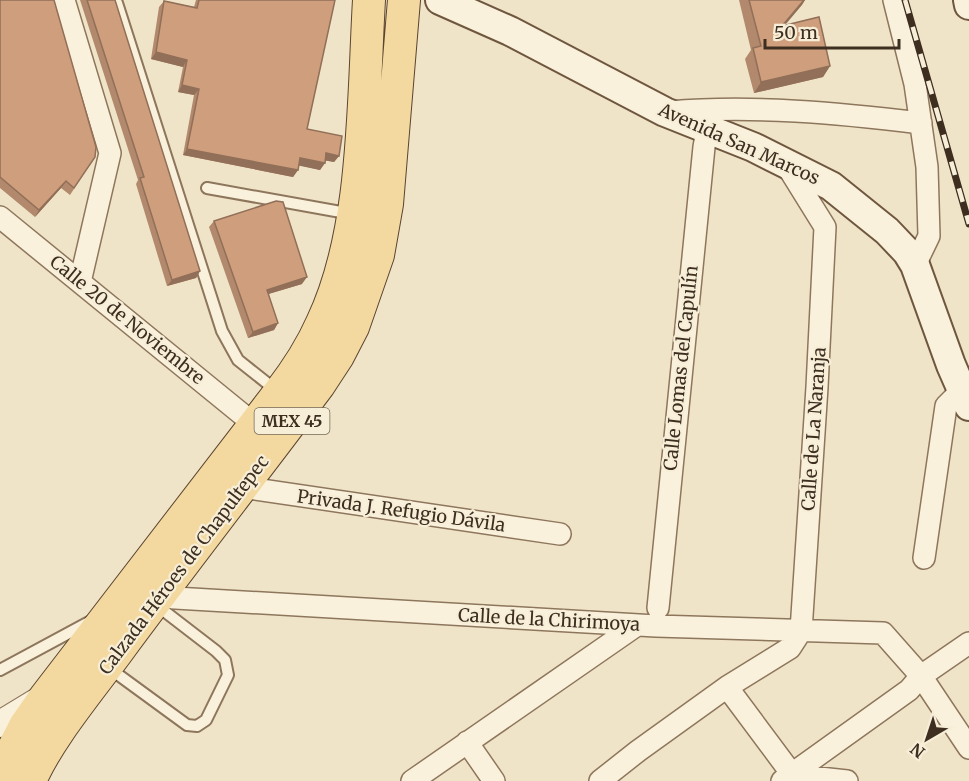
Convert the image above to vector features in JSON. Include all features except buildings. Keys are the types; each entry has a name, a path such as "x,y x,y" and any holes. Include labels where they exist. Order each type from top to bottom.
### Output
{"main road":[{"name":"Calzada Héroes de Chapultepec","path":"0,775 25,726 46,696 279,393 312,345 341,273 355,214 369,0"},
{"name":"Calzada Héroes de Chapultepec","path":"30,781 36,767 107,666 319,385 353,327 378,255 387,204 404,0"},
{"name":"Avenida San Marcos","path":"440,0 510,31 665,112 753,147 831,186 887,231 907,252 915,265 965,398"},
{"path":"968,0 969,5"}],"street":[{"path":"64,0 110,153 80,282"},
{"path":"894,0 915,84 927,167 928,236 915,265"},
{"path":"665,112 708,109 845,114 921,123"},
{"name":"Calle Lomas del Capulín","path":"658,608 707,130"},
{"name":"Calle de La Naranja","path":"784,161 825,227 801,631"},
{"name":"Calle 20 de Noviembre","path":"0,217 254,424"},
{"path":"924,558 946,406 965,398"},
{"name":"Privada J. Refugio Dávila","path":"242,487 560,534"},
{"name":"Calle de la Chirimoya","path":"156,600 637,625 883,633 921,676 969,748"},
{"path":"412,781 637,625"},
{"path":"600,781 728,687 790,648 801,631"},
{"path":"790,779 909,690 921,676 969,643"},
{"path":"728,687 790,779"},
{"path":"0,724 46,696"},
{"path":"467,742 494,781"},
{"path":"790,779 848,781"}],"lane":[{"path":"117,3 222,331 238,360 279,393"},
{"path":"207,188 355,214"},
{"path":"107,666 187,725 197,726 206,720 228,675 225,660 156,600"},
{"path":"0,670 112,609"}],"railway":[{"path":"905,0 969,224"}]}
